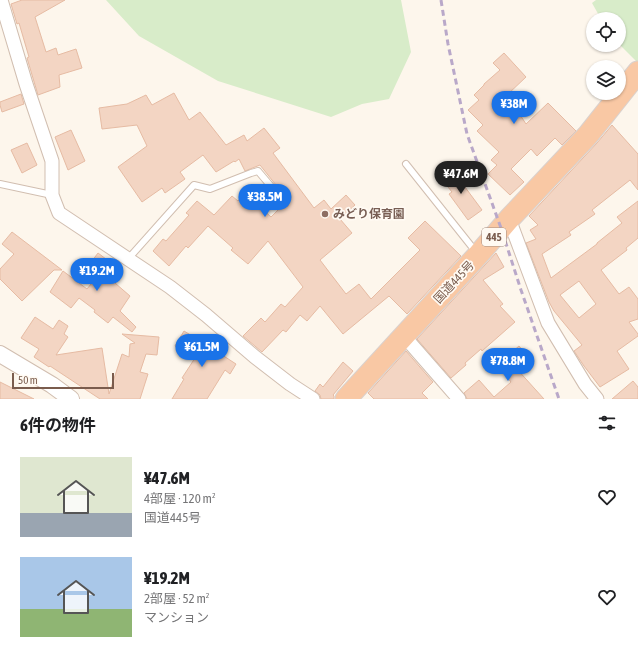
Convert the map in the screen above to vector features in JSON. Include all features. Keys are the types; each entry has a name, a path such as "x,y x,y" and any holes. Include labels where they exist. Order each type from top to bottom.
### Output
{"highway":[{"name":"国道445号","path":"346,399 509,219 588,135 638,72"}],"street":[{"path":"1,0 26,84 52,161 52,195 59,213 170,287 290,384 313,399"},
{"path":"509,219 548,323 585,384 597,399"},
{"path":"404,336 459,399"},
{"path":"0,354 52,385 71,399"}],"lane":[{"path":"406,164 478,255"},
{"path":"128,259 194,185 210,189 258,171 285,203"},
{"path":"0,184 52,195"}],"green space":[{"path":"106,0 401,0 411,52 389,99 362,104 331,117 218,81 139,36"},
{"path":"596,0 638,0 638,63 626,51 626,12 597,12 592,3"}],"building":[{"path":"22,0 65,0 35,17 46,52 56,48 58,55 76,49 82,68 59,75 60,87 38,95 19,23 17,24 11,4"},
{"path":"504,53 526,77 507,95 526,124 548,103 576,131 562,145 555,138 537,156 531,149 511,169 524,182 510,195 488,174 497,165 491,160 499,152 477,131 483,125 468,110 479,100 474,95 500,70 493,63"},
{"path":"174,93 189,120 200,112 226,145 244,135 247,141 264,128 280,148 273,153 314,208 324,200 331,209 346,195 355,205 340,219 352,233 320,260 346,294 359,284 371,299 420,250 408,238 425,221 461,256 407,314 389,296 343,334 320,306 307,321 300,315 286,332 283,330 262,352 243,336 261,318 265,322 281,304 285,307 303,287 268,241 248,264 231,250 233,248 208,226 188,248 186,246 169,266 153,251 163,239 166,241 189,215 186,213 197,201 214,215 232,196 238,201 245,193 271,217 282,206 288,206 288,200 260,165 245,171 239,159 216,172 203,155 180,172 185,179 165,193 162,188 142,202 118,167 147,146 137,125 102,129 99,108 127,104 146,95 152,105"},
{"path":"21,94 24,104 2,112 0,102"},
{"path":"612,125 638,154 638,190 630,180 592,210 595,214 569,232 571,235 542,254 551,278 597,244 622,223 617,217 638,201 638,238 626,248 627,250 601,270 619,294 629,287 638,299 638,319 629,322 638,336 617,351 629,369 600,387 574,351 582,345 554,311 549,302 526,243 536,239 530,230 538,225 529,216","holes":["579,281 596,304 579,318 560,295"]},
{"path":"71,130 85,161 68,170 55,137"},
{"path":"27,143 37,165 22,173 11,150"},
{"path":"452,168 482,210 468,220 449,194 452,192 440,177"},
{"path":"12,232 62,270 54,270 22,301 0,279 0,269 14,254 2,244"},
{"path":"98,253 123,272 115,283 130,296 120,311 136,327 132,332 113,317 108,323 94,312 95,310 79,298 71,308 50,292 63,271 87,289 100,273 89,265"},
{"path":"496,253 504,267 483,280 503,304 500,306 515,322 482,351 481,349 465,363 466,365 451,378 417,339"},
{"path":"35,317 53,329 59,320 68,326 64,334 68,337 56,355 102,348 109,394 122,354 129,357 130,344 135,343 122,334 159,337 157,355 146,354 140,372 148,374 140,399 100,399 34,357 39,349 21,338"},
{"path":"184,331 207,345 213,337 221,343 216,351 236,364 230,374 225,370 207,399 172,399 184,379 182,378 195,358 175,346"},
{"path":"519,346 529,358 516,368 544,399 467,399 464,393 479,380 494,397 511,382 497,365"},
{"path":"406,351 433,382 422,393 428,399 374,399 368,393"},
{"path":"343,362 353,371 333,395 334,399 321,399 320,395 315,391 320,384 323,387"},
{"path":"633,381 638,387 638,399 612,399"},
{"path":"0,382 34,399 0,399"}],"railway":[{"path":"441,0 448,44 467,134 501,228 559,399"}],"place":[{"name":"みどり保育園","path":"325,214"}]}
